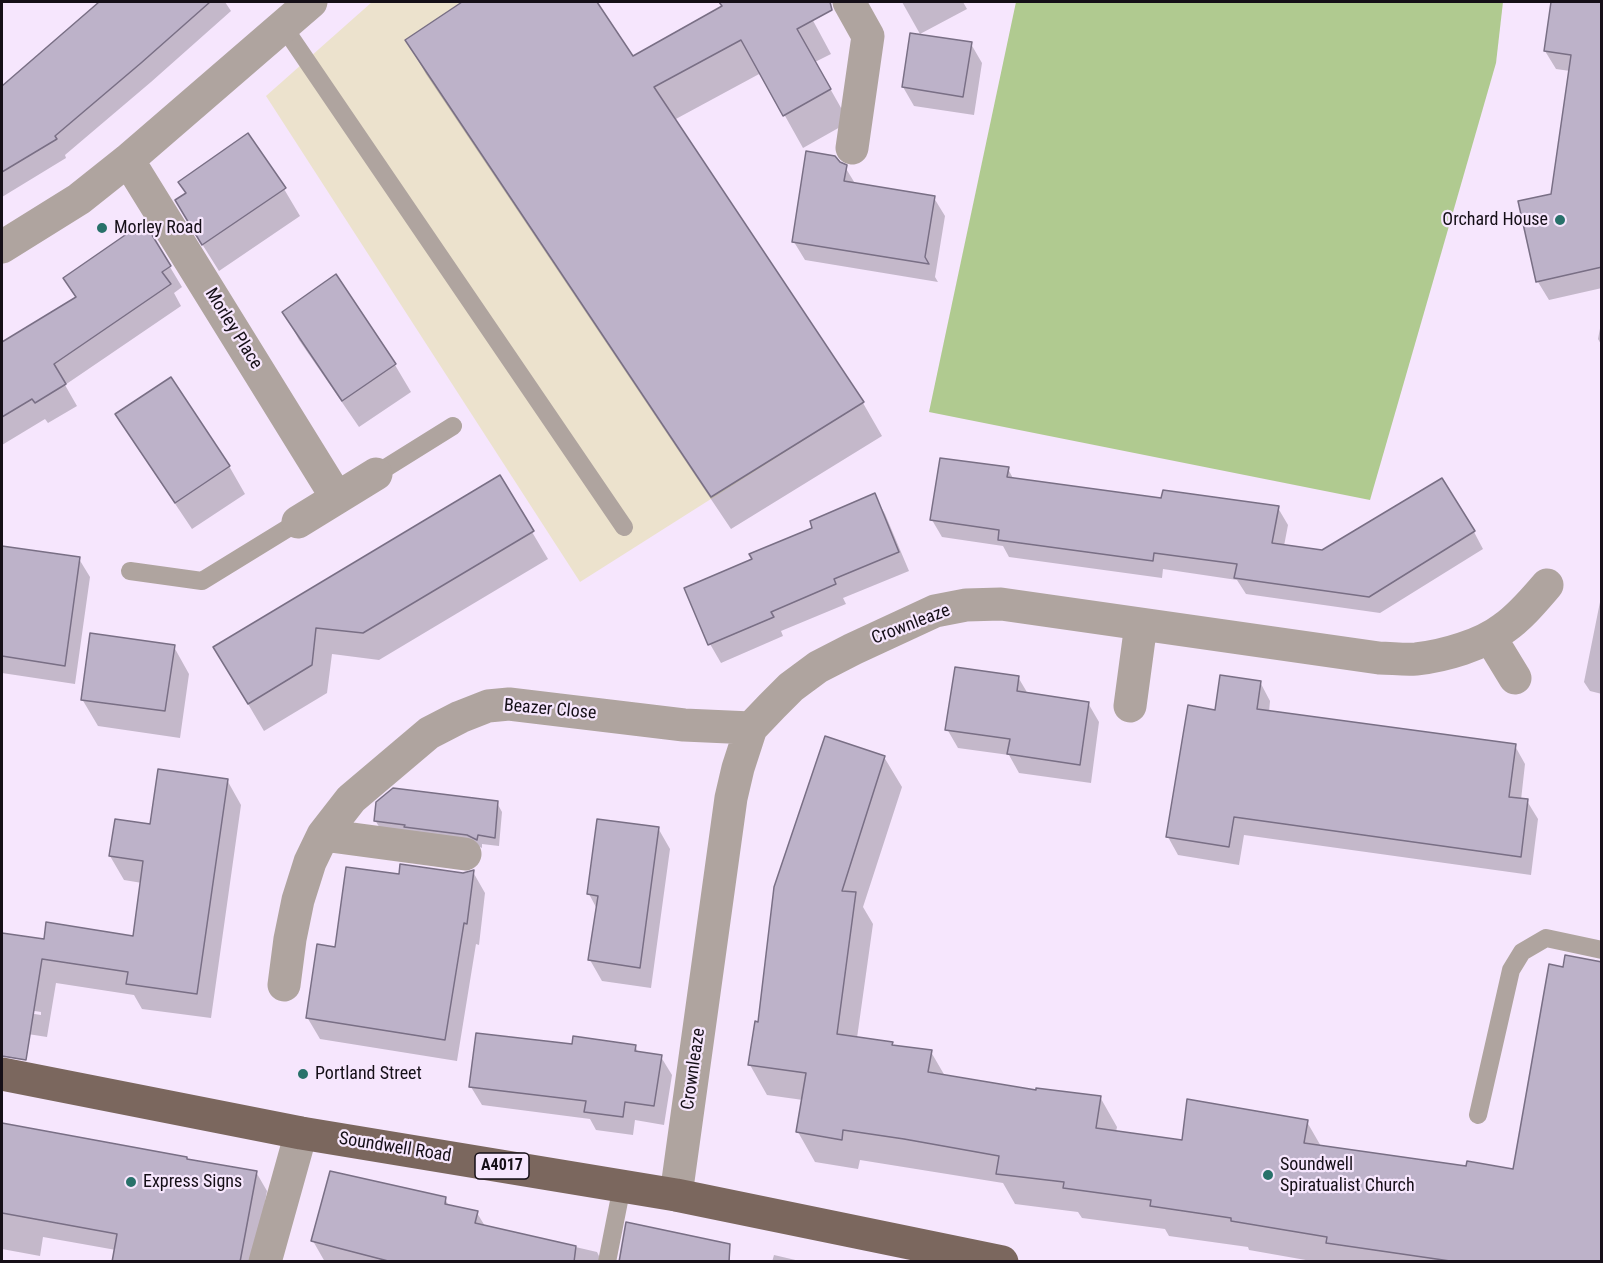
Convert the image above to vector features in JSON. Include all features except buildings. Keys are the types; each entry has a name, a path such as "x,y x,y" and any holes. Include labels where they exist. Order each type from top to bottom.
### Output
{"main road":[{"name":"Soundwell Road","path":"2,1074 301,1133 676,1196 1002,1262"}],"street":[{"path":"2,247 79,198 129,160 311,2"},
{"path":"849,2 868,36 852,148"},
{"name":"Morley Place","path":"129,160 337,498"},
{"path":"298,522 376,474"},
{"name":"Crownleaze","path":"676,1196 731,798 738,768 752,728 791,687 818,667 935,611 966,605 1001,604 1379,658 1427,657 1481,642 1504,629 1547,585"},
{"path":"1130,706 1141,624"},
{"path":"1490,637 1515,678"},
{"name":"Beazer Close","path":"284,986 298,900 310,862 323,835 351,799 429,733 488,706 509,704 684,725 752,728"},
{"path":"323,835 465,854"},
{"path":"265,1262 301,1133"}],"lane":[{"path":"283,26 624,527"},
{"path":"376,474 453,426"},
{"path":"130,571 202,581 298,522"},
{"path":"1478,1115 1511,970 1522,952 1546,938 1602,950"},
{"path":"607,1262 622,1186"}],"shaded area":[{"path":"372,2 597,2 864,402 580,582 266,96"}],"green space":[{"path":"1016,2 1503,2 1496,63 1370,500 929,412"}],"place":[{"name":"Orchard House","path":"1560,220"},
{"name":"Morley Road","path":"102,228"},
{"name":"Portland Street","path":"303,1074"},
{"name":"Soundwell Spiratualist Church","path":"1268,1175"},
{"name":"Express Signs","path":"131,1182"}]}
